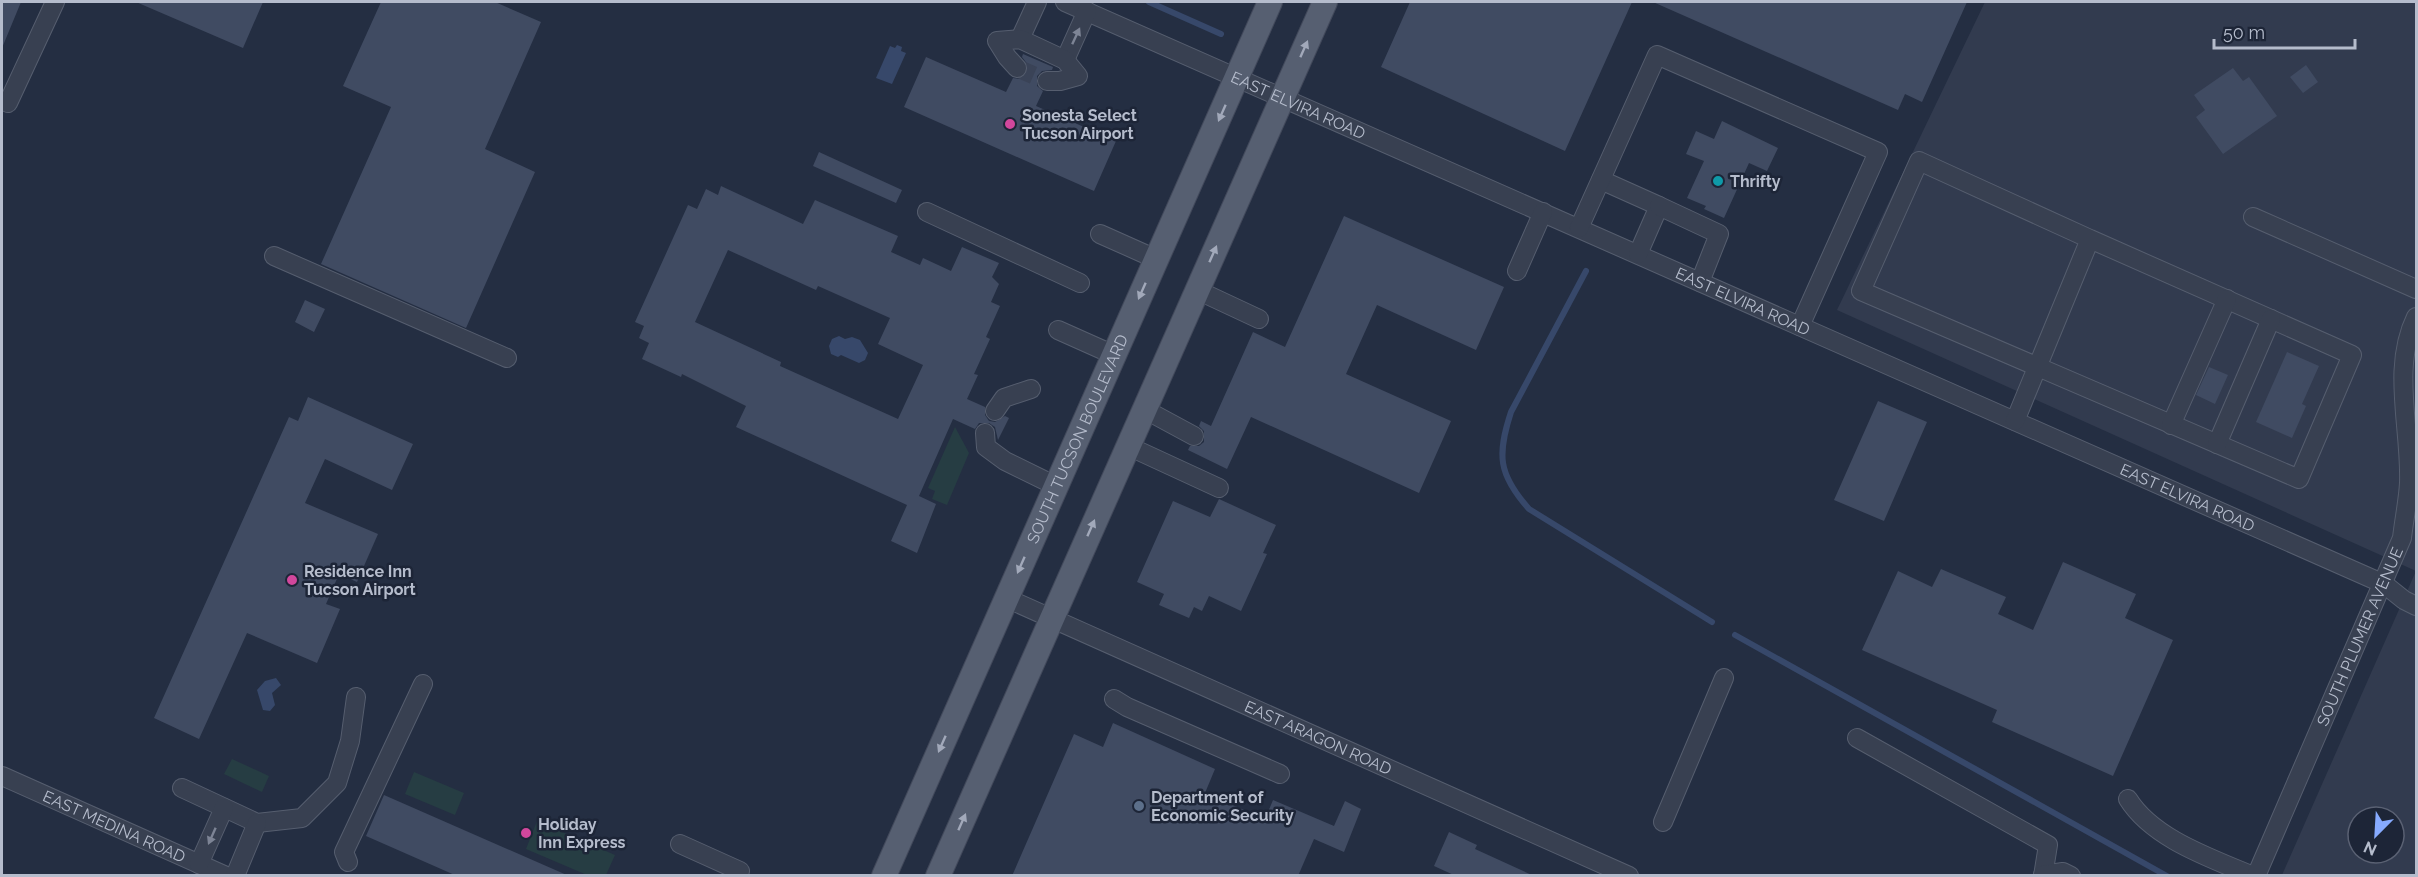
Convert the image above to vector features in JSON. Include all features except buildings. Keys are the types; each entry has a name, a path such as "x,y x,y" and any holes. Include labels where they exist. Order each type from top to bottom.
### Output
{"main road":[{"name":"SOUTH TUCSON BOULEVARD","path":"884,876 1270,2"},
{"path":"939,876 1324,2"}],"street":[{"path":"9,103 55,2"},
{"path":"1020,39 1037,2"},
{"name":"EAST ELVIRA ROAD","path":"1065,2 2384,584 2404,600 2416,606"},
{"path":"1065,60 1087,11"},
{"path":"1017,68 997,41 1020,39 1065,60 1078,76 1060,81 1047,81"},
{"path":"1579,228 1657,55 1878,152 1800,326"},
{"path":"1919,161 2227,299 2352,355 2298,479 1861,291 1919,161"},
{"path":"1601,180 1719,234 1700,282"},
{"path":"1638,254 1659,206"},
{"path":"927,212 1080,282"},
{"path":"1517,271 1543,212"},
{"path":"2253,217 2416,289"},
{"path":"1100,234 1156,259"},
{"path":"2015,421 2090,239"},
{"path":"274,256 507,358"},
{"path":"1197,290 1259,319"},
{"path":"2171,425 2227,299"},
{"name":"SOUTH PLUMER AVENUE","path":"2255,876 2384,584 2402,538 2409,482 2403,378 2408,333 2416,317"},
{"path":"2217,444 2271,319"},
{"path":"1058,330 1114,355"},
{"path":"994,411 1004,398 1031,389"},
{"path":"1144,409 1194,436"},
{"path":"985,433 986,447 1005,461 1056,486"},
{"path":"1128,446 1219,488"},
{"name":"EAST ARAGON ROAD","path":"1006,598 1629,876"},
{"path":"1663,822 1724,678"},
{"path":"348,862 344,852 423,684"},
{"path":"183,788 257,823 302,818 337,783 350,741 356,697"},
{"path":"1114,699 1127,707 1280,774"},
{"path":"1857,738 2048,844 2043,875 2064,872 2071,876"},
{"name":"EAST MEDINA ROAD","path":"2,776 226,876"},
{"path":"2128,799 2137,813 2160,832 2255,876"},
{"path":"199,864 224,808"},
{"path":"235,876 257,823"},
{"path":"680,844 740,871"}],"shaded area":[{"path":"1985,2 2416,2 2416,571 1837,310"},
{"path":"897,45 902,47 901,51 906,53 892,84 876,78 890,46 895,48"},
{"path":"839,336 845,339 852,337 860,340 868,353 865,360 859,363 841,355 838,357 831,354 829,346 832,339"},
{"path":"2416,571 2416,875 2282,875"},
{"path":"276,678 281,685 272,693 275,705 270,711 263,710 257,690 265,681"}],"green space":[{"path":"955,427 969,453 947,505 932,499 935,491 928,488"},
{"path":"232,759 269,776 262,792 224,774"},
{"path":"414,772 464,793 455,815 405,794"},
{"path":"537,821 615,855 606,875 587,875 526,849"}],"waterway":[{"path":"1149,2 1221,34"},
{"path":"1586,271 1511,412 1502,452 1506,474 1511,485 1529,509 1712,622"},
{"path":"1735,635 2167,876"}],"tunnel":[{"path":"1017,68 1047,81"}],"place":[{"name":"Sonesta Select Tucson Airport","path":"1010,124"},
{"name":"Thrifty","path":"1718,181"},
{"name":"Residence Inn Tucson Airport","path":"292,580"},
{"name":"Department of Economic Security","path":"1139,806"},
{"name":"Holiday Inn Express","path":"526,833"}]}
